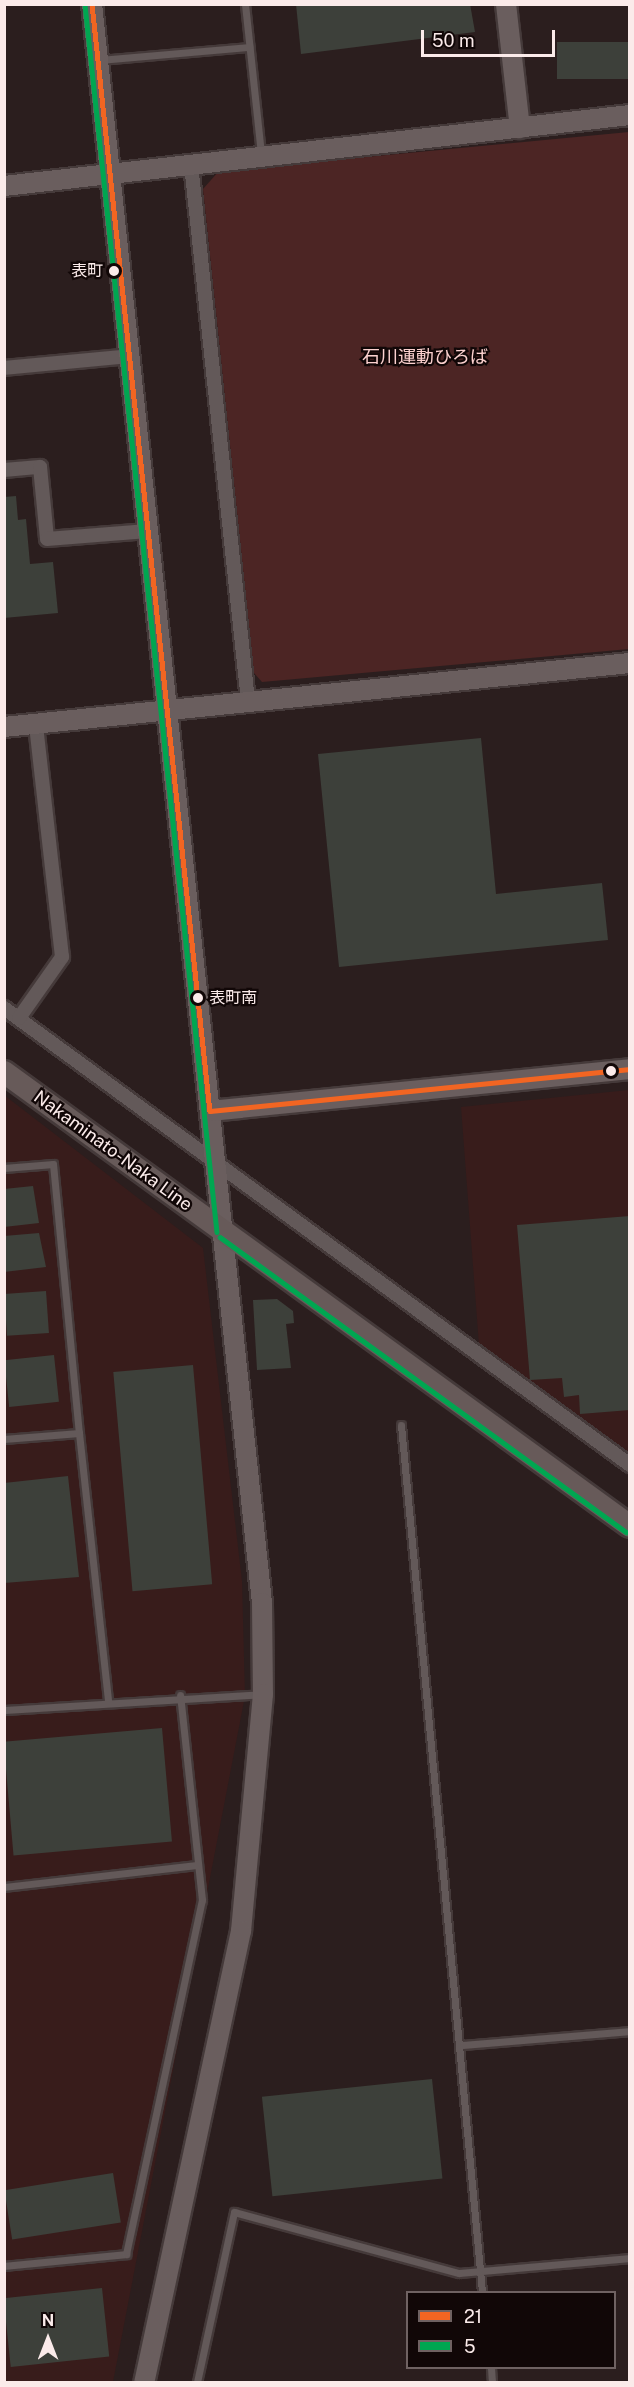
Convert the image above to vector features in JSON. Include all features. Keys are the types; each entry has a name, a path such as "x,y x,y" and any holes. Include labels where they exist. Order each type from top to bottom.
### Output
{"main road":[{"name":"Nakaminato-Naka Line","path":"4,1072 630,1526"}],"street":[{"path":"92,4 210,1111 254,1492 263,1694 241,1931 144,2382"},
{"path":"506,4 520,128"},
{"path":"4,186 630,115"},
{"path":"191,164 248,701"},
{"path":"4,368 130,356"},
{"path":"4,470 39,467 47,539 148,531"},
{"path":"4,727 630,663"},
{"path":"19,1018 62,957 36,724"},
{"path":"4,1008 630,1465"},
{"path":"210,1111 630,1069"}],"lane":[{"path":"245,4 261,157"},
{"path":"98,60 249,47"},
{"path":"4,1168 53,1164 108,1701"},
{"path":"401,1425 463,2045 482,2291"},
{"path":"4,1439 79,1433"},
{"path":"4,1710 180,1695 263,1694"},
{"path":"4,2266 126,2254 202,1900 180,1695"},
{"path":"4,1887 198,1865"},
{"path":"463,2045 630,2031"},
{"path":"197,2382 234,2212 459,2273 480,2273 630,2258"}],"shaded area":[{"path":"629,1090 629,1453 479,1345 461,1107"},
{"path":"4,1095 203,1248 242,1581 245,1696 113,2382 5,2382"}],"green space":[{"name":"石川運動ひろば","path":"629,132 629,649 262,682 254,673 203,189 219,171"}],"building":[{"path":"296,4 470,4 475,32 301,54"},
{"path":"557,42 630,42 630,79 557,79"},
{"path":"16,496 18,520 26,519 30,564 53,562 58,613 4,618 4,497"},
{"path":"481,738 496,894 602,883 608,940 339,967 318,754"},
{"path":"33,1186 39,1223 4,1227 4,1189"},
{"path":"630,1216 630,1410 580,1414 579,1395 564,1397 562,1378 530,1380 517,1225"},
{"path":"39,1233 46,1267 4,1272 4,1236"},
{"path":"46,1291 49,1333 7,1336 4,1294"},
{"path":"277,1299 293,1311 294,1323 286,1324 291,1368 257,1370 253,1300"},
{"path":"54,1355 59,1402 9,1407 4,1360"},
{"path":"193,1365 212,1584 132,1591 113,1372"},
{"path":"68,1476 79,1577 4,1583 4,1483"},
{"path":"162,1728 172,1842 14,1855 4,1742"},
{"path":"432,2079 442,2178 272,2196 262,2097"},
{"path":"113,2173 121,2222 12,2240 4,2190"},
{"path":"102,2288 109,2357 11,2367 4,2298"}],"transit line":[{"name":"21","path":"92,4 210,1111"},
{"name":"5","path":"85,5 217,1232"},
{"name":"21","path":"210,1111 630,1069"},
{"name":"5","path":"220,1237 626,1532"}],"place":[{"name":"表町","path":"114,271"},
{"name":"表町南","path":"198,998"}]}
